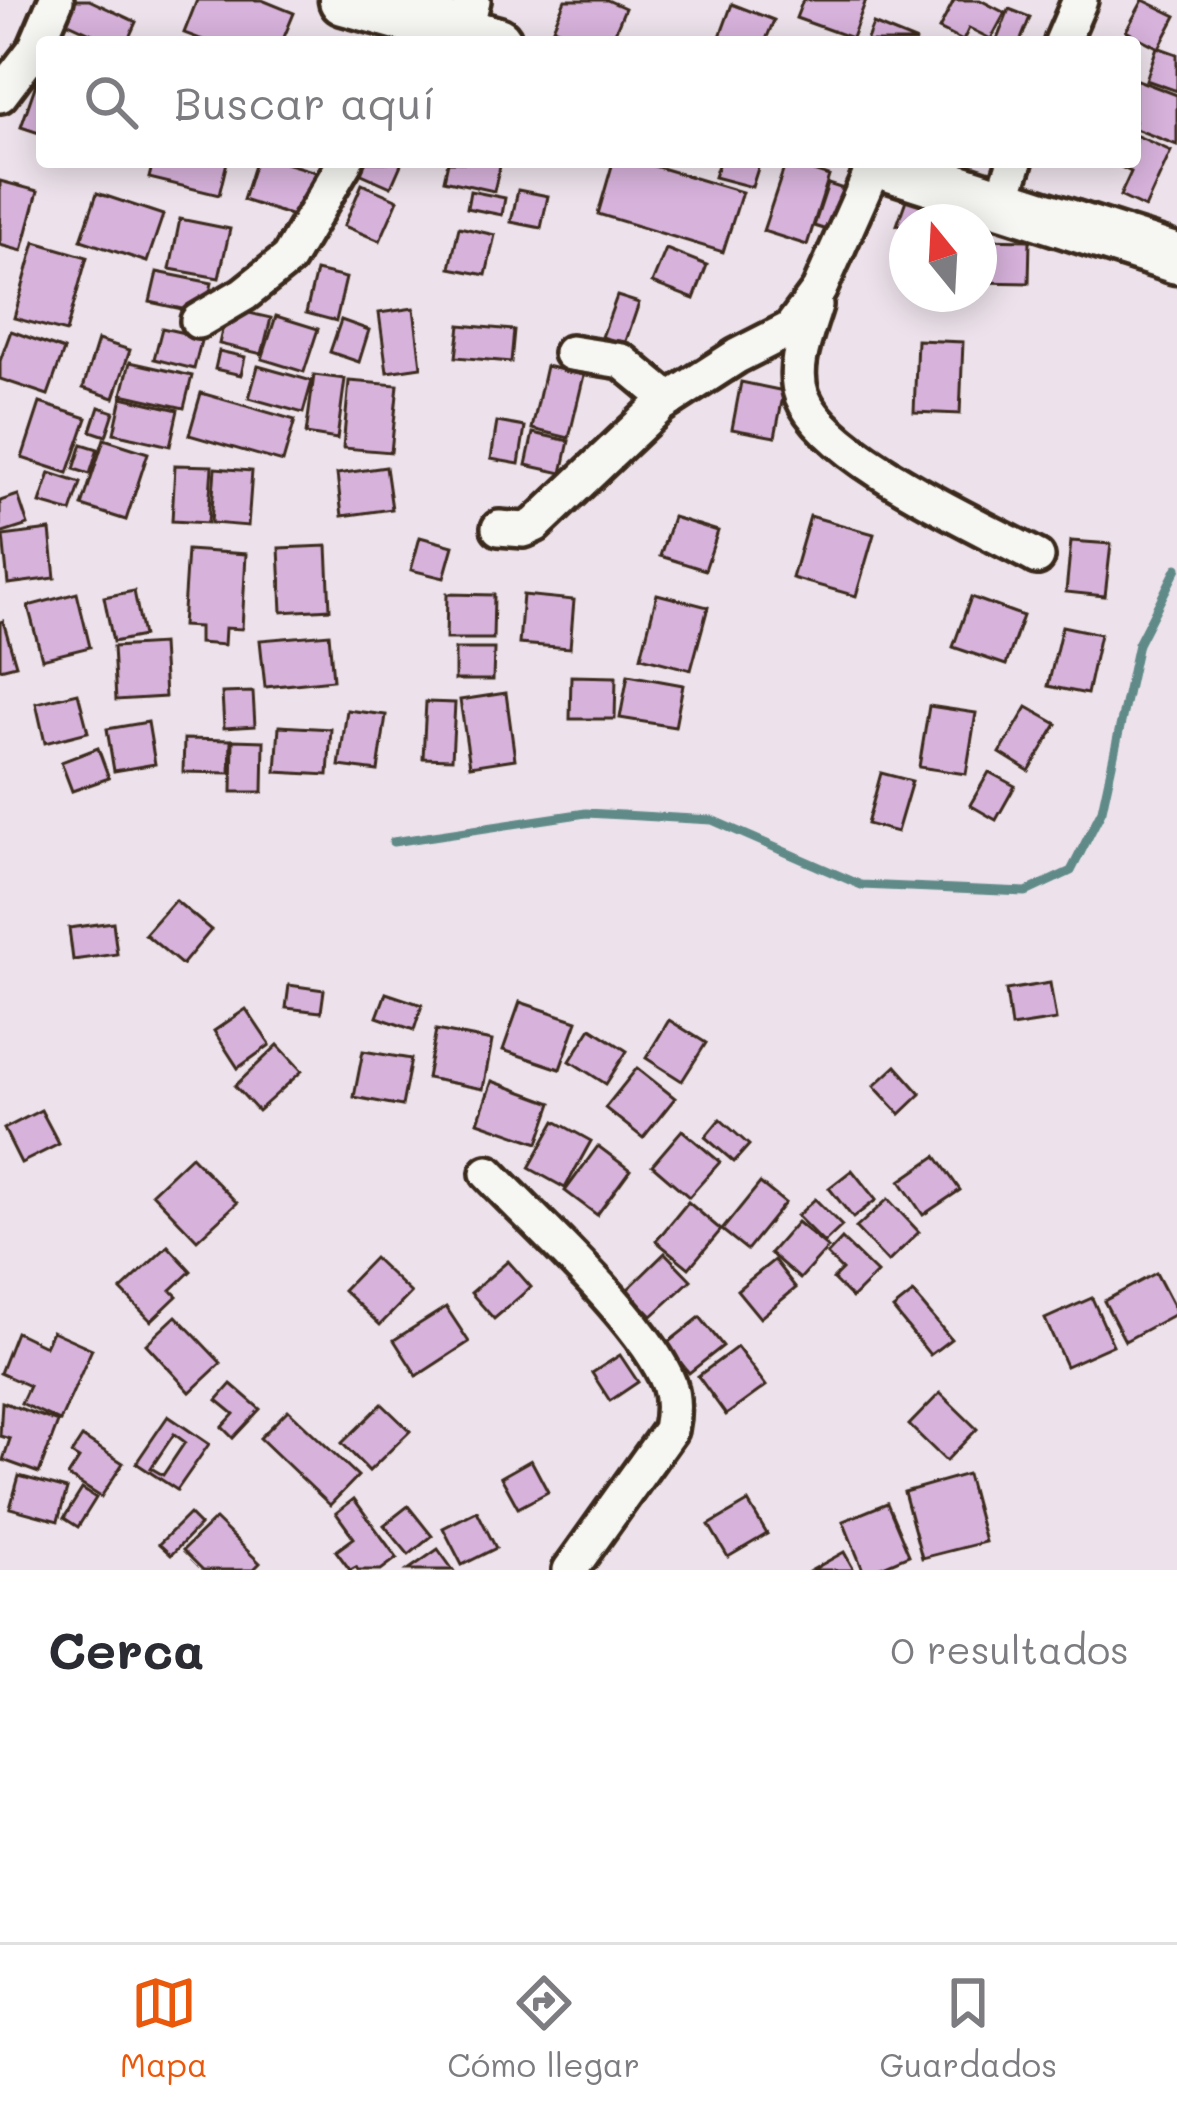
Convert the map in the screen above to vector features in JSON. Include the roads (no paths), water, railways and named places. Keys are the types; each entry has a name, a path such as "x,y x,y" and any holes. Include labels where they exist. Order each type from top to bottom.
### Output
{"main road":[{"path":"358,16 478,25"},
{"path":"915,168 1008,182 1177,259"}],"street":[{"path":"41,36 56,0"},
{"path":"1064,36 1079,0"},
{"path":"0,95 36,47"},
{"path":"198,321 244,294 288,259 341,168"},
{"path":"872,168 819,290 799,362 802,396 868,466 1037,556"},
{"path":"499,528 524,530 553,512 642,421 737,356 790,328 819,290"},
{"path":"572,352 622,361 669,400"},
{"path":"488,1173 630,1322 669,1384 674,1412 670,1430 571,1570"}],"waterway":[{"path":"393,842 586,813 712,820 861,885 1026,892 1071,871 1102,810 1138,644 1177,568"}]}
